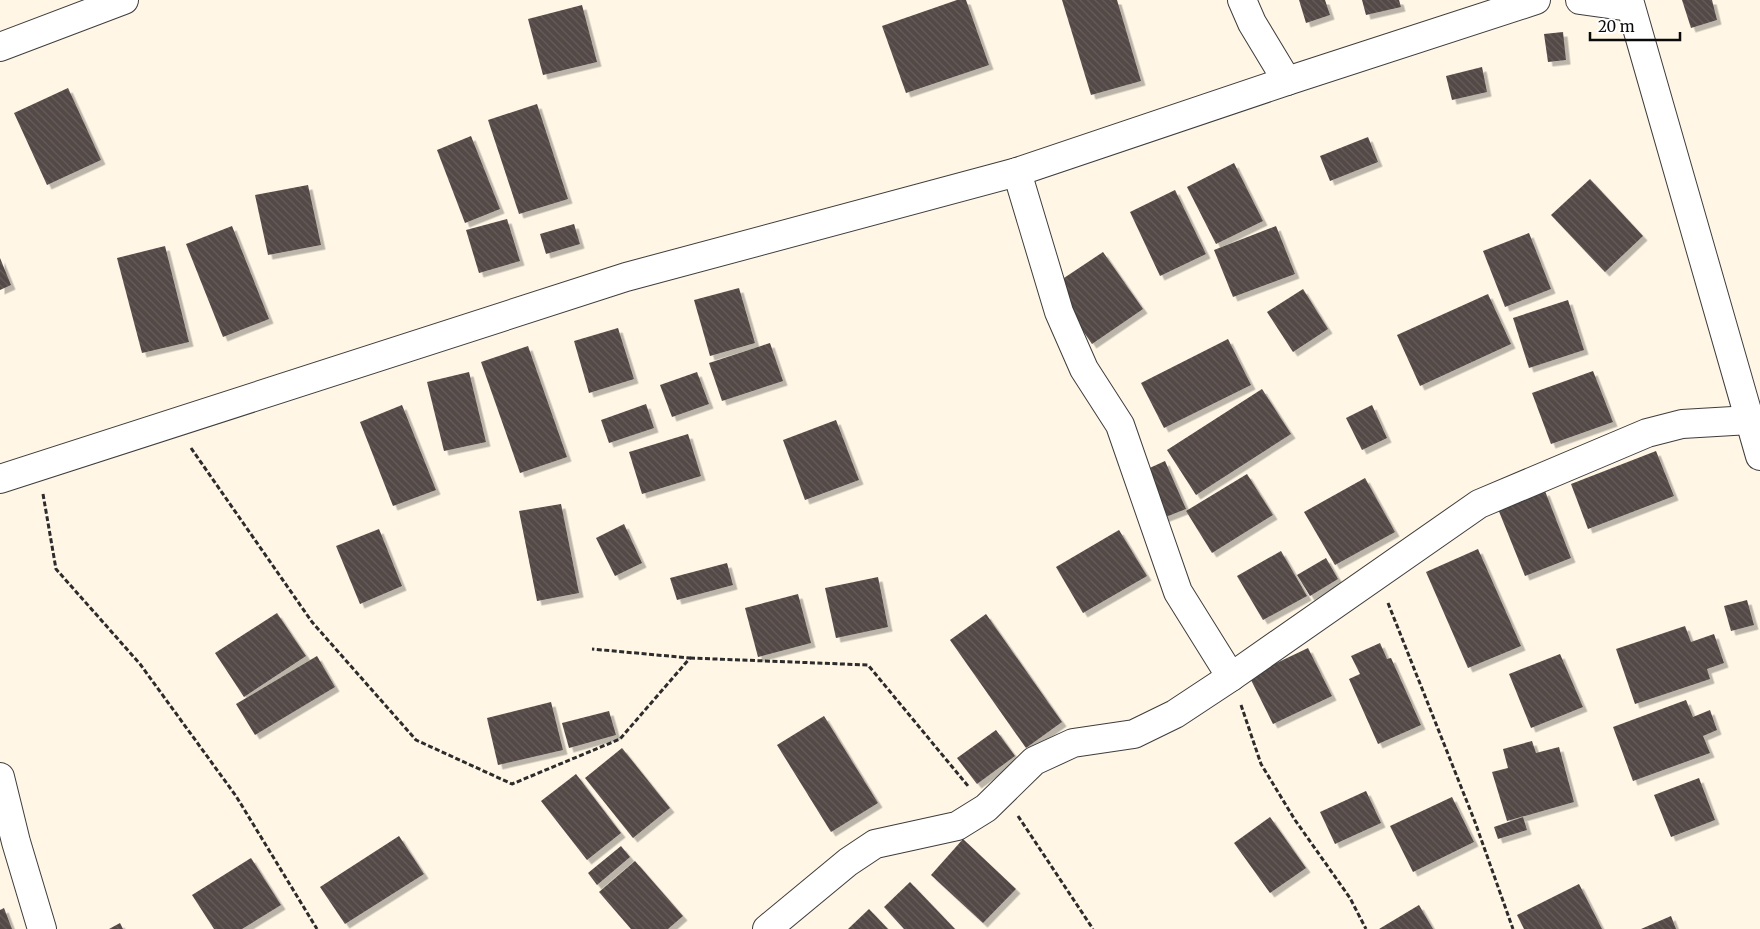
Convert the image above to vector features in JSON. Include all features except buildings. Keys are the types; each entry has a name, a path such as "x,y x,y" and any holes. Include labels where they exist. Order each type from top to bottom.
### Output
{"street":[{"path":"0,47 124,0"},
{"path":"1242,0 1252,23 1287,81"},
{"path":"0,479 626,277 1017,172 1536,0"},
{"path":"1580,0 1630,4 1760,456"},
{"path":"1017,172 1059,312 1084,369 1120,425 1178,592 1231,676"},
{"path":"767,929 848,862 875,844 957,826 994,800 1034,761 1073,743 1134,734 1175,714 1479,504 1639,437 1682,424 1750,420"},
{"path":"0,777 16,842 42,929"}],"path":[{"path":"173,423 312,622 416,740 512,784 620,739 690,658"},
{"path":"38,467 56,569 140,664 236,796 317,929"},
{"path":"1377,575 1475,822 1513,929"},
{"path":"592,649 690,658 868,665 994,800 1093,929"},
{"path":"1231,676 1262,764 1295,820 1350,898 1366,929"}]}
